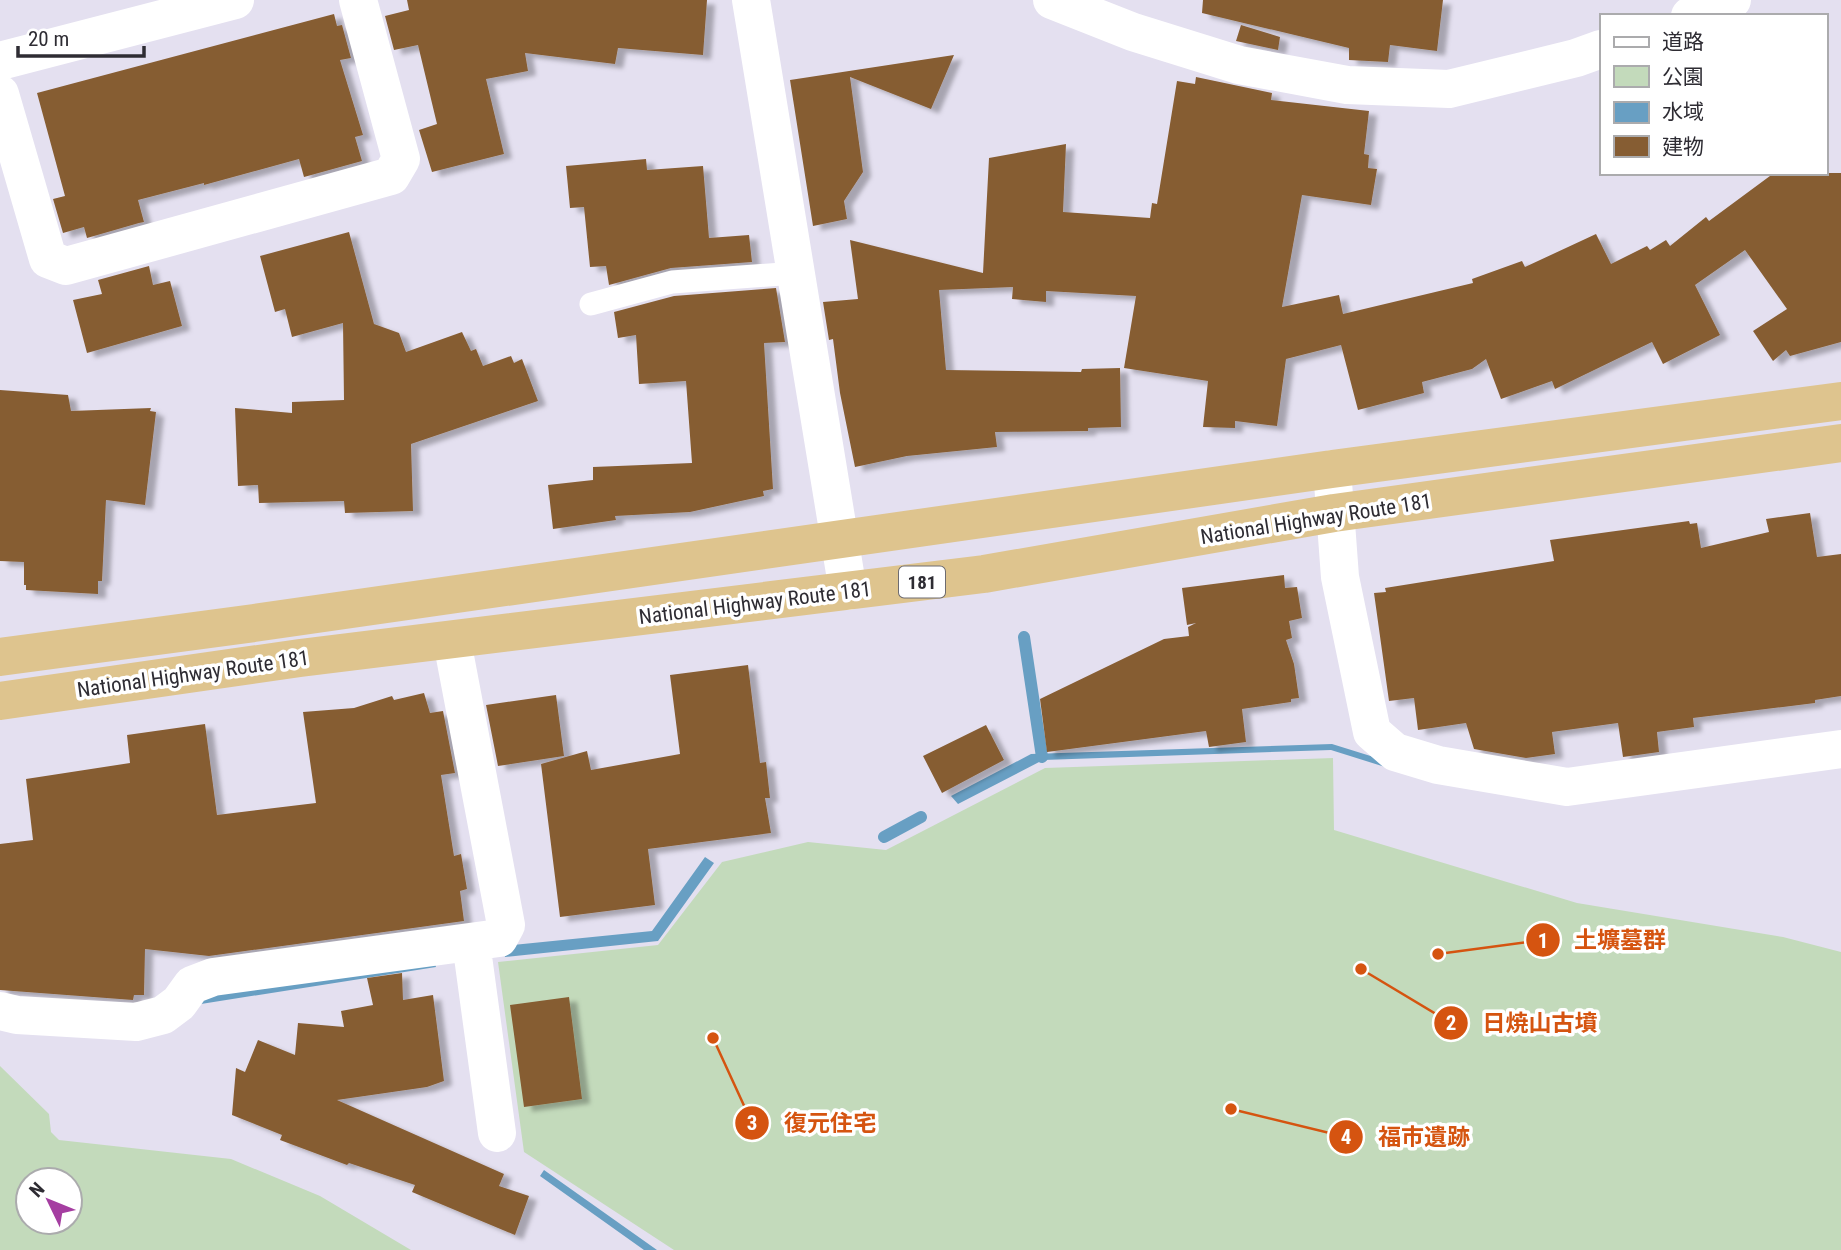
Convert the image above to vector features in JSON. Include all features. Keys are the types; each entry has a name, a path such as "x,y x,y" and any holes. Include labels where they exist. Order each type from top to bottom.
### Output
{"highway":[{"name":"National Highway Route 181","path":"0,657 1332,469 1841,401"},
{"name":"National Highway Route 181","path":"0,702 300,658 984,574 1335,513 1841,443"}],"street":[{"path":"0,61 235,0"},
{"path":"0,94 48,259 66,266 391,176 401,159 358,0"},
{"path":"751,0 848,591"},
{"path":"1052,0 1133,32 1239,65 1347,85 1449,89 1576,58 1600,49"},
{"path":"1695,14 1732,0"},
{"path":"1332,469 1339,577 1372,733 1395,752 1438,765 1567,787 1841,749"},
{"path":"0,1011 18,1015 136,1022 163,1015 179,1003 192,985 214,977 499,938 506,925 452,640"},
{"path":"471,942 497,1133"}],"lane":[{"path":"591,304 672,282 796,273"}],"green space":[{"path":"1333,758 1334,830 1577,903 1783,937 1841,952 1841,1250 674,1250 524,1152 498,962 658,945 722,862 808,842 886,850 1045,768"},
{"path":"0,1066 49,1114 51,1132 59,1140 231,1159 320,1196 411,1250 0,1250"}],"water":[{"path":"1332,744 1438,777 1436,783 1331,750 1043,760 958,804 951,796 1031,754"},
{"path":"705,857 714,863 658,941 505,957 503,946 652,931"},
{"path":"433,957 436,967 201,1004 200,994"},
{"path":"544,1170 657,1250 644,1250 540,1176"}],"building":[{"path":"407,0 707,0 703,55 618,48 615,64 525,53 528,71 486,79 504,154 432,172 419,130 437,124 418,45 394,50 385,16 409,10"},
{"path":"1203,0 1443,0 1437,51 1390,45 1388,62 1349,60 1349,48 1202,13"},
{"path":"334,14 337,26 342,25 351,58 340,60 363,135 355,137 362,161 304,177 299,159 138,200 144,222 87,238 84,227 63,233 53,199 65,196 37,93"},
{"path":"1241,25 1280,37 1278,50 1236,41"},
{"path":"954,55 931,109 850,77 863,172 844,201 847,219 813,226 790,80"},
{"path":"1196,77 1272,93 1271,100 1369,111 1364,154 1369,155 1368,168 1377,169 1371,205 1302,195 1282,307 1339,295 1343,314 1473,283 1472,279 1522,261 1525,267 1596,234 1611,264 1647,246 1650,250 1666,240 1670,246 1706,217 1709,221 1771,175 1841,173 1841,342 1790,356 1786,350 1773,361 1753,331 1787,309 1745,250 1695,285 1720,335 1663,364 1652,342 1555,389 1552,381 1501,399 1486,359 1472,369 1422,382 1424,393 1358,410 1341,345 1286,359 1277,426 1235,421 1235,428 1203,427 1208,381 1124,368 1136,296 1046,291 1046,302 1012,299 1013,287 939,290 946,370 1081,372 1082,369 1120,368 1121,427 1088,428 1088,431 995,432 997,447 907,456 855,467 840,393 833,339 829,340 823,302 858,299 850,240 983,273 989,158 1066,144 1063,212 1150,218 1152,203 1157,204 1177,81 1195,84"},
{"path":"646,159 647,170 703,166 709,238 749,235 752,262 671,268 609,285 606,266 590,267 584,207 570,208 566,166"},
{"path":"349,232 374,324 399,333 406,352 462,332 471,351 476,349 483,366 511,356 514,363 522,359 538,401 411,444 413,511 345,513 344,501 259,503 258,485 238,486 235,408 292,413 292,402 344,400 343,323 292,337 285,309 275,312 260,256"},
{"path":"149,266 153,285 170,281 182,326 87,353 73,300 102,294 98,280"},
{"path":"776,288 785,342 764,343 773,489 763,491 764,496 690,512 615,516 616,520 553,529 548,485 593,480 593,467 692,463 686,381 639,384 636,335 618,338 614,312 674,296"},
{"path":"0,390 68,395 71,411 151,408 150,411 156,412 145,505 106,500 102,581 98,581 98,594 26,590 24,562 0,561"},
{"path":"1810,513 1817,557 1841,554 1841,696 1815,700 1815,703 1693,718 1694,727 1657,732 1659,752 1623,757 1618,723 1552,732 1555,754 1526,758 1474,749 1466,723 1418,730 1414,698 1389,701 1374,593 1386,592 1385,588 1554,561 1550,540 1689,521 1690,524 1697,523 1701,548 1769,532 1766,519"},
{"path":"1284,575 1285,588 1297,587 1302,618 1289,621 1292,638 1286,640 1294,664 1299,698 1291,699 1291,702 1242,709 1246,742 1209,747 1206,731 1047,752 1040,699 1164,639 1189,636 1188,627 1196,623 1187,625 1182,588"},
{"path":"748,665 760,763 766,762 770,798 765,798 771,833 648,849 655,905 560,917 541,764 587,751 591,770 680,754 670,675"},
{"path":"424,693 430,713 443,711 455,773 441,775 454,856 461,854 467,889 460,891 464,921 209,956 145,949 144,995 134,995 133,1000 0,990 0,844 33,840 26,779 130,763 127,735 205,724 217,815 316,803 303,712 354,708 392,696 394,700"},
{"path":"556,695 564,756 498,766 486,705"},
{"path":"986,725 1004,760 942,793 923,756"},
{"path":"402,973 403,1000 433,995 444,1081 427,1087 337,1100 504,1174 499,1186 529,1196 515,1235 412,1192 415,1185 349,1163 347,1165 280,1140 282,1135 232,1115 236,1068 245,1072 258,1040 295,1055 298,1023 344,1027 341,1011 373,1005 367,978"},
{"path":"569,997 582,1099 524,1107 510,1005"}],"waterway":[{"path":"1024,637 1042,757"},
{"path":"884,837 921,817"}],"place":[{"name":"土壙墓群","path":"1438,954"},
{"name":"日焼山古墳","path":"1361,969"},
{"name":"復元住宅","path":"713,1038"},
{"name":"福市遺跡","path":"1231,1109"}]}
